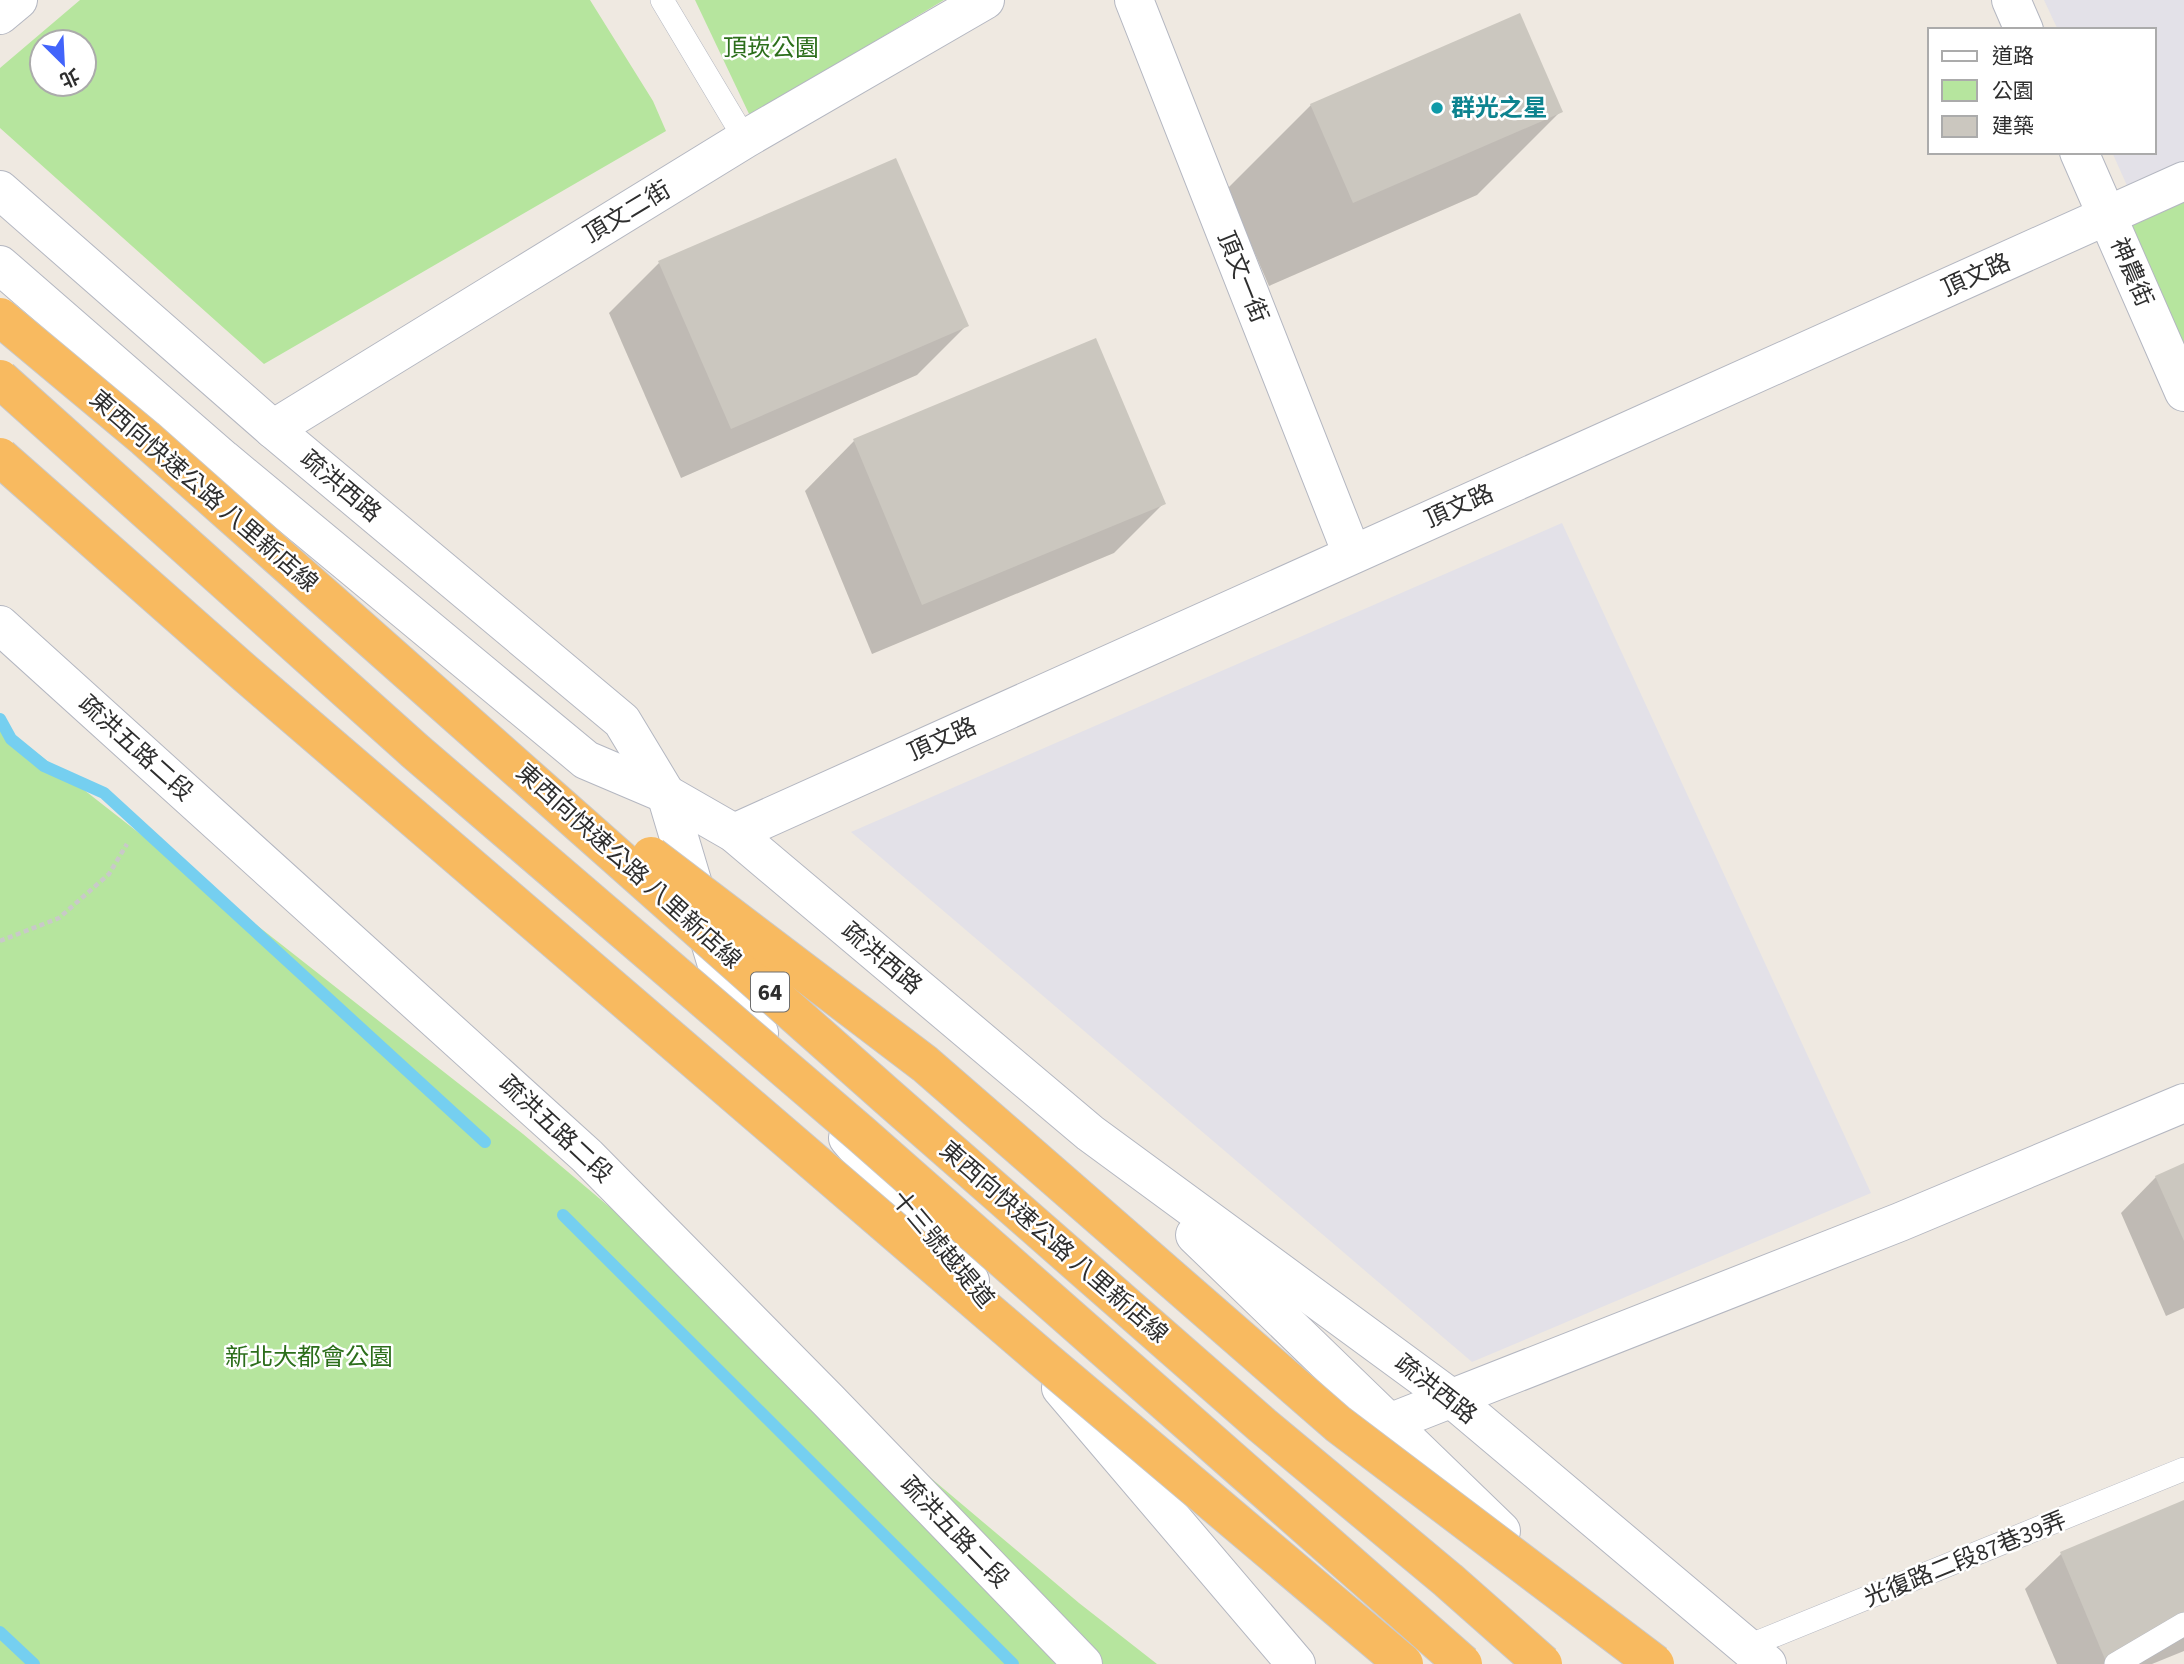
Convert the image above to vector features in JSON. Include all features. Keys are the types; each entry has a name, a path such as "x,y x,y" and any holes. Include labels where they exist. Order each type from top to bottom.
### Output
{"highway":[{"name":"東西向快速公路 八里新店線","path":"0,317 145,438 1262,1425 1448,1580 1543,1664"},
{"name":"東西向快速公路 八里新店線","path":"0,379 415,751 1023,1274 1463,1664"},
{"path":"0,457 246,674 1042,1358 1404,1664"},
{"path":"415,676 925,1064 1338,1424 1655,1664"}],"street":[{"path":"0,15 18,0"},
{"name":"頂文二街","path":"273,429 746,139 985,0"},
{"name":"頂文一街","path":"1134,0 1352,554"},
{"path":"2011,0 2023,28"},
{"name":"神農街","path":"2080,154 2184,392"},
{"name":"頂文路","path":"734,833 2184,181"},
{"name":"疏洪西路","path":"0,190 273,429 622,721 666,794"},
{"name":"疏洪西路","path":"0,265 223,459 586,760 666,794 734,833 1090,1133 1451,1398 1757,1655"},
{"name":"疏洪五路二段","path":"0,625 587,1156 1083,1664"},
{"name":"十三號越堤道","path":"666,794 726,995 1296,1664"},
{"path":"1389,1423 1900,1222 2184,1103"},
{"name":"疏洪西路","path":"1090,1133 1638,1664"}],"lane":[{"path":"662,0 746,139"},
{"name":"光復路二段87巷39弄","path":"1757,1655 2184,1469"},
{"path":"2116,1664 2184,1624"}],"path":[{"path":"0,941 59,918 109,874 127,844"}],"shaded area":[{"path":"2044,0 2184,0 2184,313 2113,154 2156,154 2156,28 2057,28"},
{"path":"1562,523 1871,1193 1472,1362 851,832"}],"green space":[{"path":"80,0 590,0 653,101 666,131 264,364 0,128 0,68 28,44 28,98 98,98 98,28 47,28"},
{"name":"頂崁公園","path":"695,0 944,0 750,116"},
{"path":"2184,199 2184,350 2131,225"},
{"name":"新北大都會公園","path":"0,724 523,1134 1079,1603 1157,1664 0,1664"}],"building":[{"name":"群光之星","path":"1520,13 1563,112 1353,203 1310,104"},
{"path":"896,158 969,326 731,429 658,261"},
{"path":"1096,338 1166,504 922,605 853,439"},
{"path":"2184,1163 2184,1241 2155,1176"},
{"path":"2184,1500 2184,1631 2107,1664 2060,1552"}],"waterway":[{"path":"0,719 11,739 44,766 104,793 485,1142"},
{"path":"563,1215 1013,1664"},
{"path":"0,1632 34,1664"}],"place":[{"name":"群光之星","path":"1437,108"}]}
